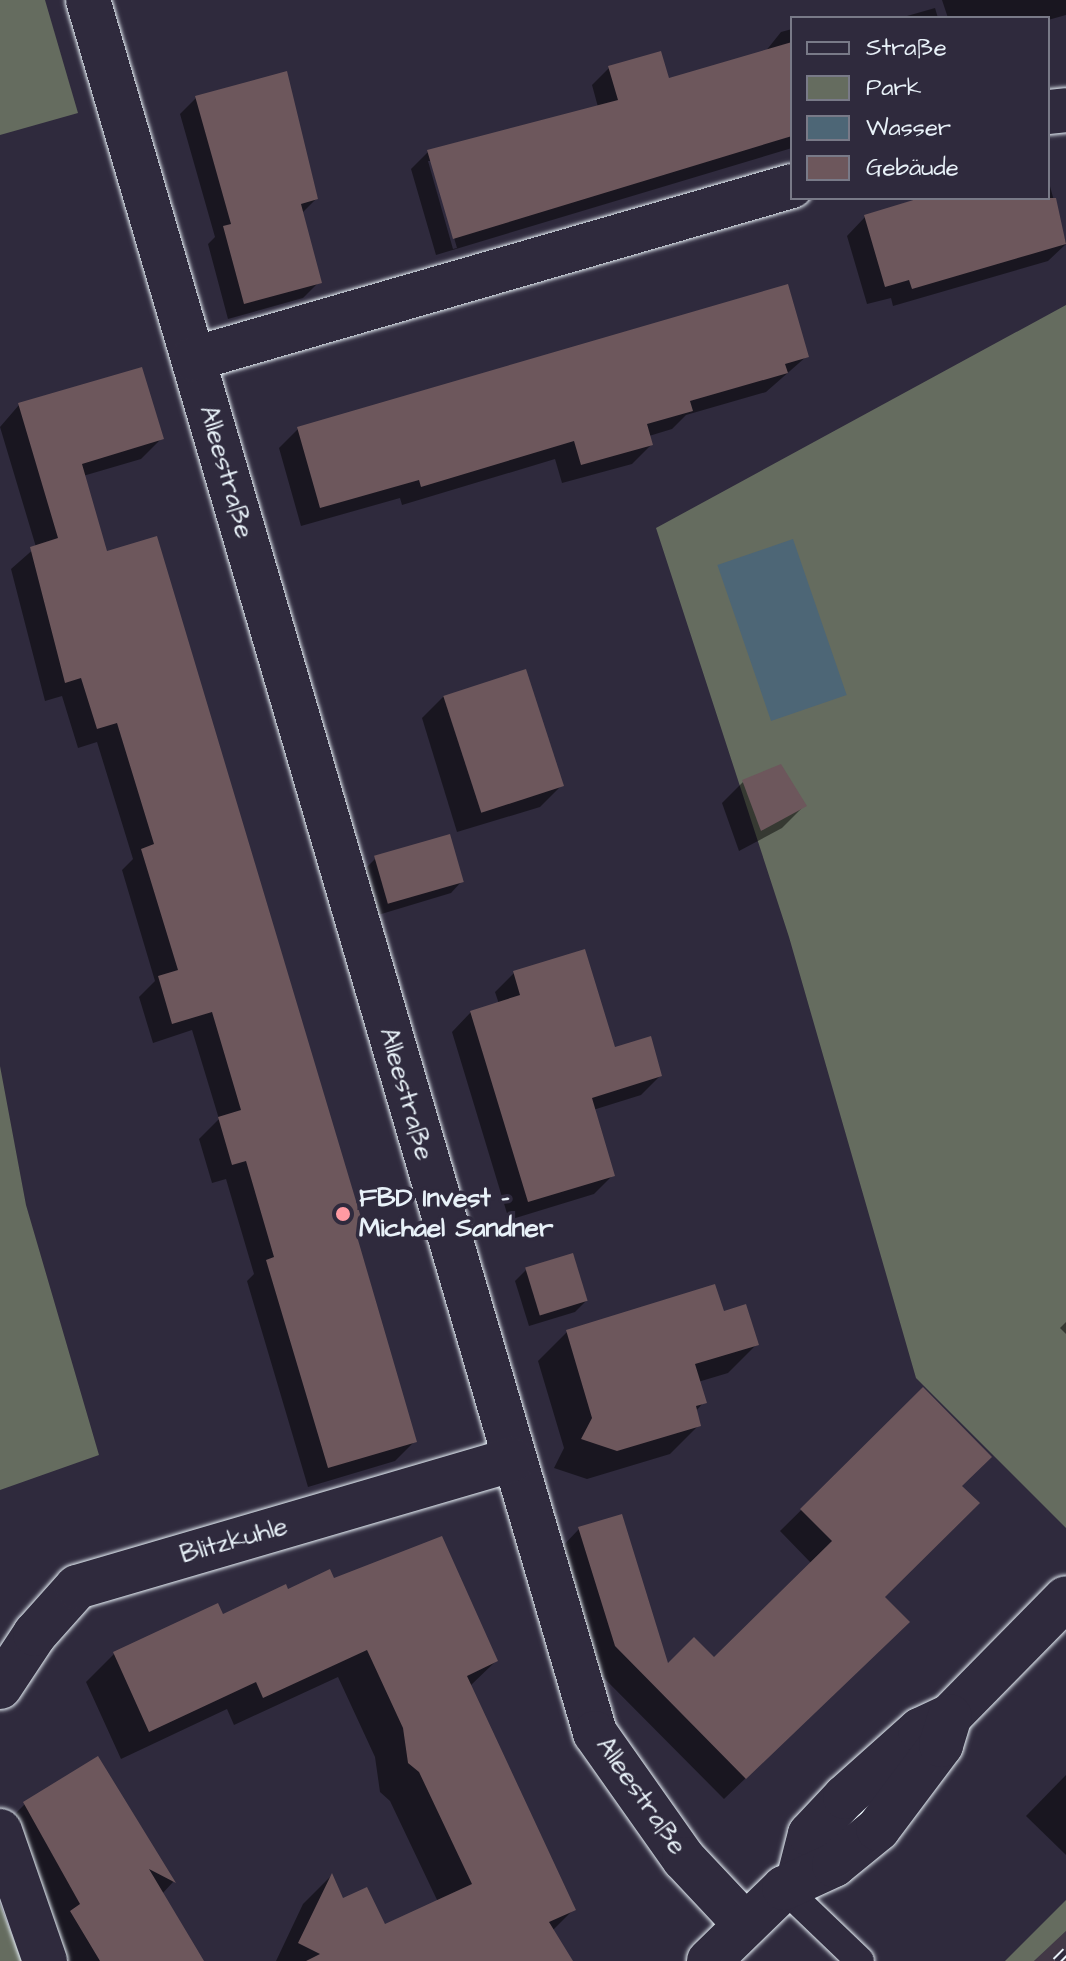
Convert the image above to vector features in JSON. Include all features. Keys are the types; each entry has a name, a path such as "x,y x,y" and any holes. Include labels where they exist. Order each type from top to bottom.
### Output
{"street":[{"name":"Alleestraße","path":"88,0 512,1460 595,1733 684,1859 745,1924"},
{"path":"193,359 790,187"},
{"name":"Blitzkuhle","path":"0,1687 35,1634 77,1587 512,1460"},
{"path":"709,1961 792,1883 834,1865 878,1829 941,1745 950,1716 1066,1598"},
{"path":"0,1831 10,1873 45,1961"}],"lane":[{"path":"792,1883 860,1961"}],"shaded area":[{"path":"1066,1931 1066,1961 1034,1961"}],"green space":[{"path":"0,0 45,0 78,113 0,135"},
{"path":"1066,305 1066,1528 916,1378 789,937 656,528"},
{"path":"0,1066 26,1205 99,1455 0,1490"},
{"path":"1066,1900 1066,1931 1034,1961 1005,1961"},
{"path":"0,1904 15,1943 22,1961 0,1961"}],"water":[{"path":"793,539 847,695 771,721 717,565"}],"building":[{"path":"790,43 790,137 453,239 427,150 618,100 608,66 661,51 669,78"},
{"path":"287,71 318,199 301,204 322,283 244,304 223,226 231,224 195,96"},
{"path":"1056,198 1066,244 912,289 909,280 885,287 864,215 913,200"},
{"path":"788,284 809,357 785,364 788,373 690,401 693,411 647,424 653,445 581,465 574,441 421,487 419,480 320,508 297,427"},
{"path":"142,367 164,439 82,464 107,551 157,536 365,1231 356,1233 417,1442 328,1468 266,1260 274,1257 246,1161 232,1165 218,1117 241,1110 212,1012 172,1024 158,976 178,970 141,849 154,844 117,723 97,729 81,678 65,683 30,547 58,538 18,403"},
{"path":"526,669 564,786 481,813 443,696"},
{"path":"781,764 807,806 761,831 742,780"},
{"path":"450,834 464,882 388,904 374,856"},
{"path":"585,949 615,1047 651,1036 662,1076 592,1098 615,1176 528,1202 470,1011 520,995 513,971"},
{"path":"573,1253 588,1301 540,1315 525,1268"},
{"path":"715,1284 724,1311 746,1304 759,1345 695,1364 707,1403 696,1406 701,1426 617,1451 581,1439 592,1418 566,1330"},
{"path":"923,1387 992,1457 962,1486 980,1503 885,1597 910,1622 746,1779 615,1646 578,1527 622,1514 668,1663 694,1637 714,1657 832,1541 800,1509"},
{"path":"442,1536 498,1661 467,1676 576,1910 549,1922 573,1961 306,1961 320,1954 298,1943 332,1873 343,1898 367,1887 385,1924 472,1884 419,1772 408,1763 403,1728 367,1650 263,1698 256,1682 149,1732 113,1652 218,1603 223,1614 286,1584 288,1589 330,1569 334,1578"},
{"path":"98,1756 176,1883 149,1869 204,1961 100,1961 70,1911 80,1904 23,1802"}],"railway":[{"path":"1056,1961 1066,1951"}],"place":[{"name":"FBD Invest - Michael Sandner","path":"343,1214"}]}
